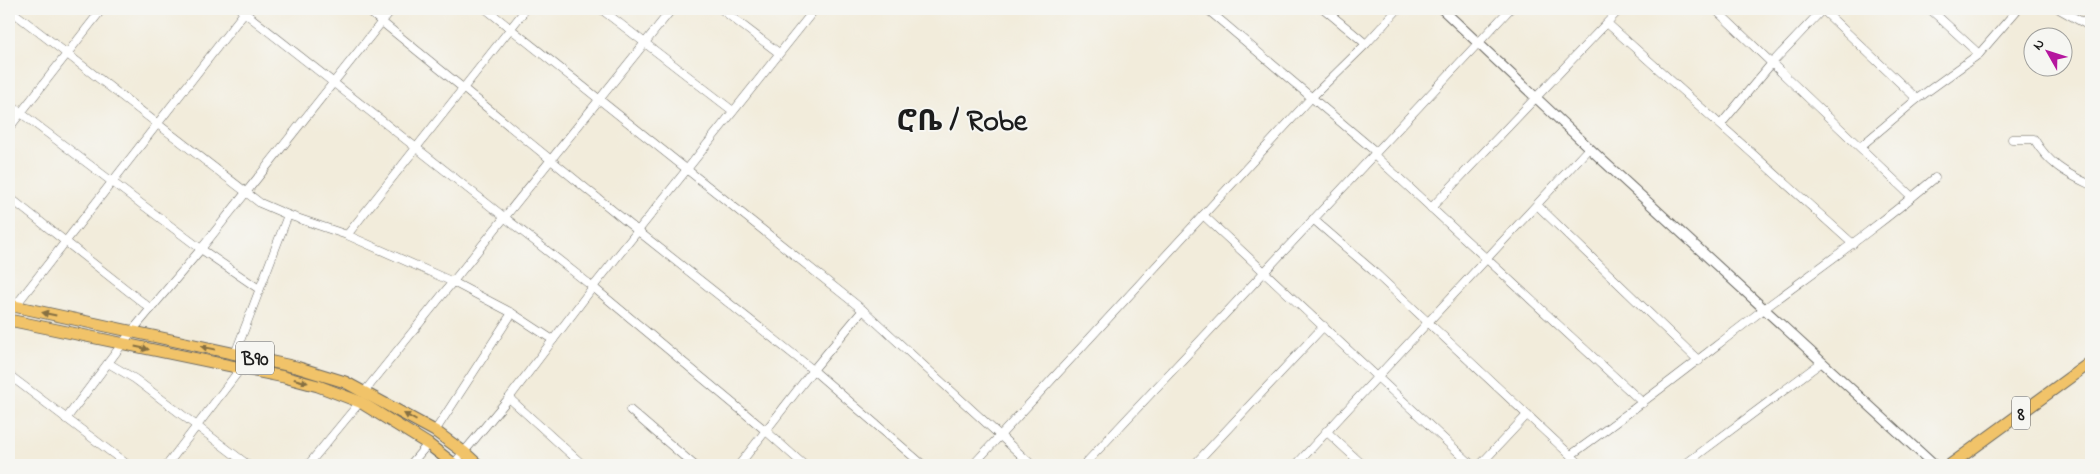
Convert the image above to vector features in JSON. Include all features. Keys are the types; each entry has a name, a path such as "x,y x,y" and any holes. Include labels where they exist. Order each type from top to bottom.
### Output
{"main road":[{"name":"B90","path":"11,309 132,331 296,367 345,382 365,391 434,431 465,453 478,465"},
{"name":"B90","path":"9,320 241,368 318,386 360,402 428,444 454,465"},
{"name":"8","path":"1950,465 2091,362"}],"street":[{"path":"9,9 66,55 260,203 288,215 347,235 454,282 512,313 553,340"},
{"path":"9,128 102,9"},
{"path":"366,9 638,231 813,370 922,465"},
{"path":"66,419 132,331 201,249 392,9"},
{"path":"486,9 686,171 863,310 1032,465"},
{"path":"347,235 526,9"},
{"path":"601,9 734,111"},
{"path":"365,391 672,9"},
{"path":"721,9 779,53"},
{"path":"454,465 509,398 593,287 815,9"},
{"path":"1207,9 1375,154 1643,403"},
{"path":"1324,9 1366,44"},
{"path":"973,465 1311,98 1366,44 1398,9"},
{"path":"1442,9 1589,148 1934,465"},
{"path":"1084,465 1510,9"},
{"path":"1431,208 1620,9"},
{"path":"1715,9 1912,197"},
{"path":"1720,124 1772,63 1822,9 1917,99"},
{"path":"1930,9 1979,54"},
{"path":"1860,147 1917,99 1979,54 2018,9"},
{"path":"2058,9 2091,27"},
{"path":"11,309 158,124 244,10 333,84 593,287 804,465"},
{"path":"1607,23 1853,244"},
{"path":"9,104 201,249 259,289"},
{"path":"2012,139 2034,139 2043,154 2064,173 2091,184"},
{"path":"1296,465 1589,148"},
{"path":"1571,455 1853,244 1935,178"},
{"path":"9,196 151,309"},
{"path":"1537,205 1698,361"},
{"path":"235,354 288,215"},
{"path":"1203,215 1472,465"},
{"path":"1313,219 1581,465"},
{"path":"739,465 813,370 863,310"},
{"path":"434,431 512,313"},
{"path":"1194,465 1324,326"},
{"path":"1684,465 1822,362"},
{"path":"108,363 135,379 248,465"},
{"path":"167,465 199,426 241,368"},
{"path":"9,375 128,465"},
{"path":"509,398 583,465"},
{"path":"308,465 360,402"},
{"path":"630,410 694,465"},
{"path":"1480,465 1526,416"},
{"path":"1326,431 1363,465"},
{"path":"410,465 428,444"}],"district":[{"name":"ሮቤ / Robe","path":"962,120"}]}
